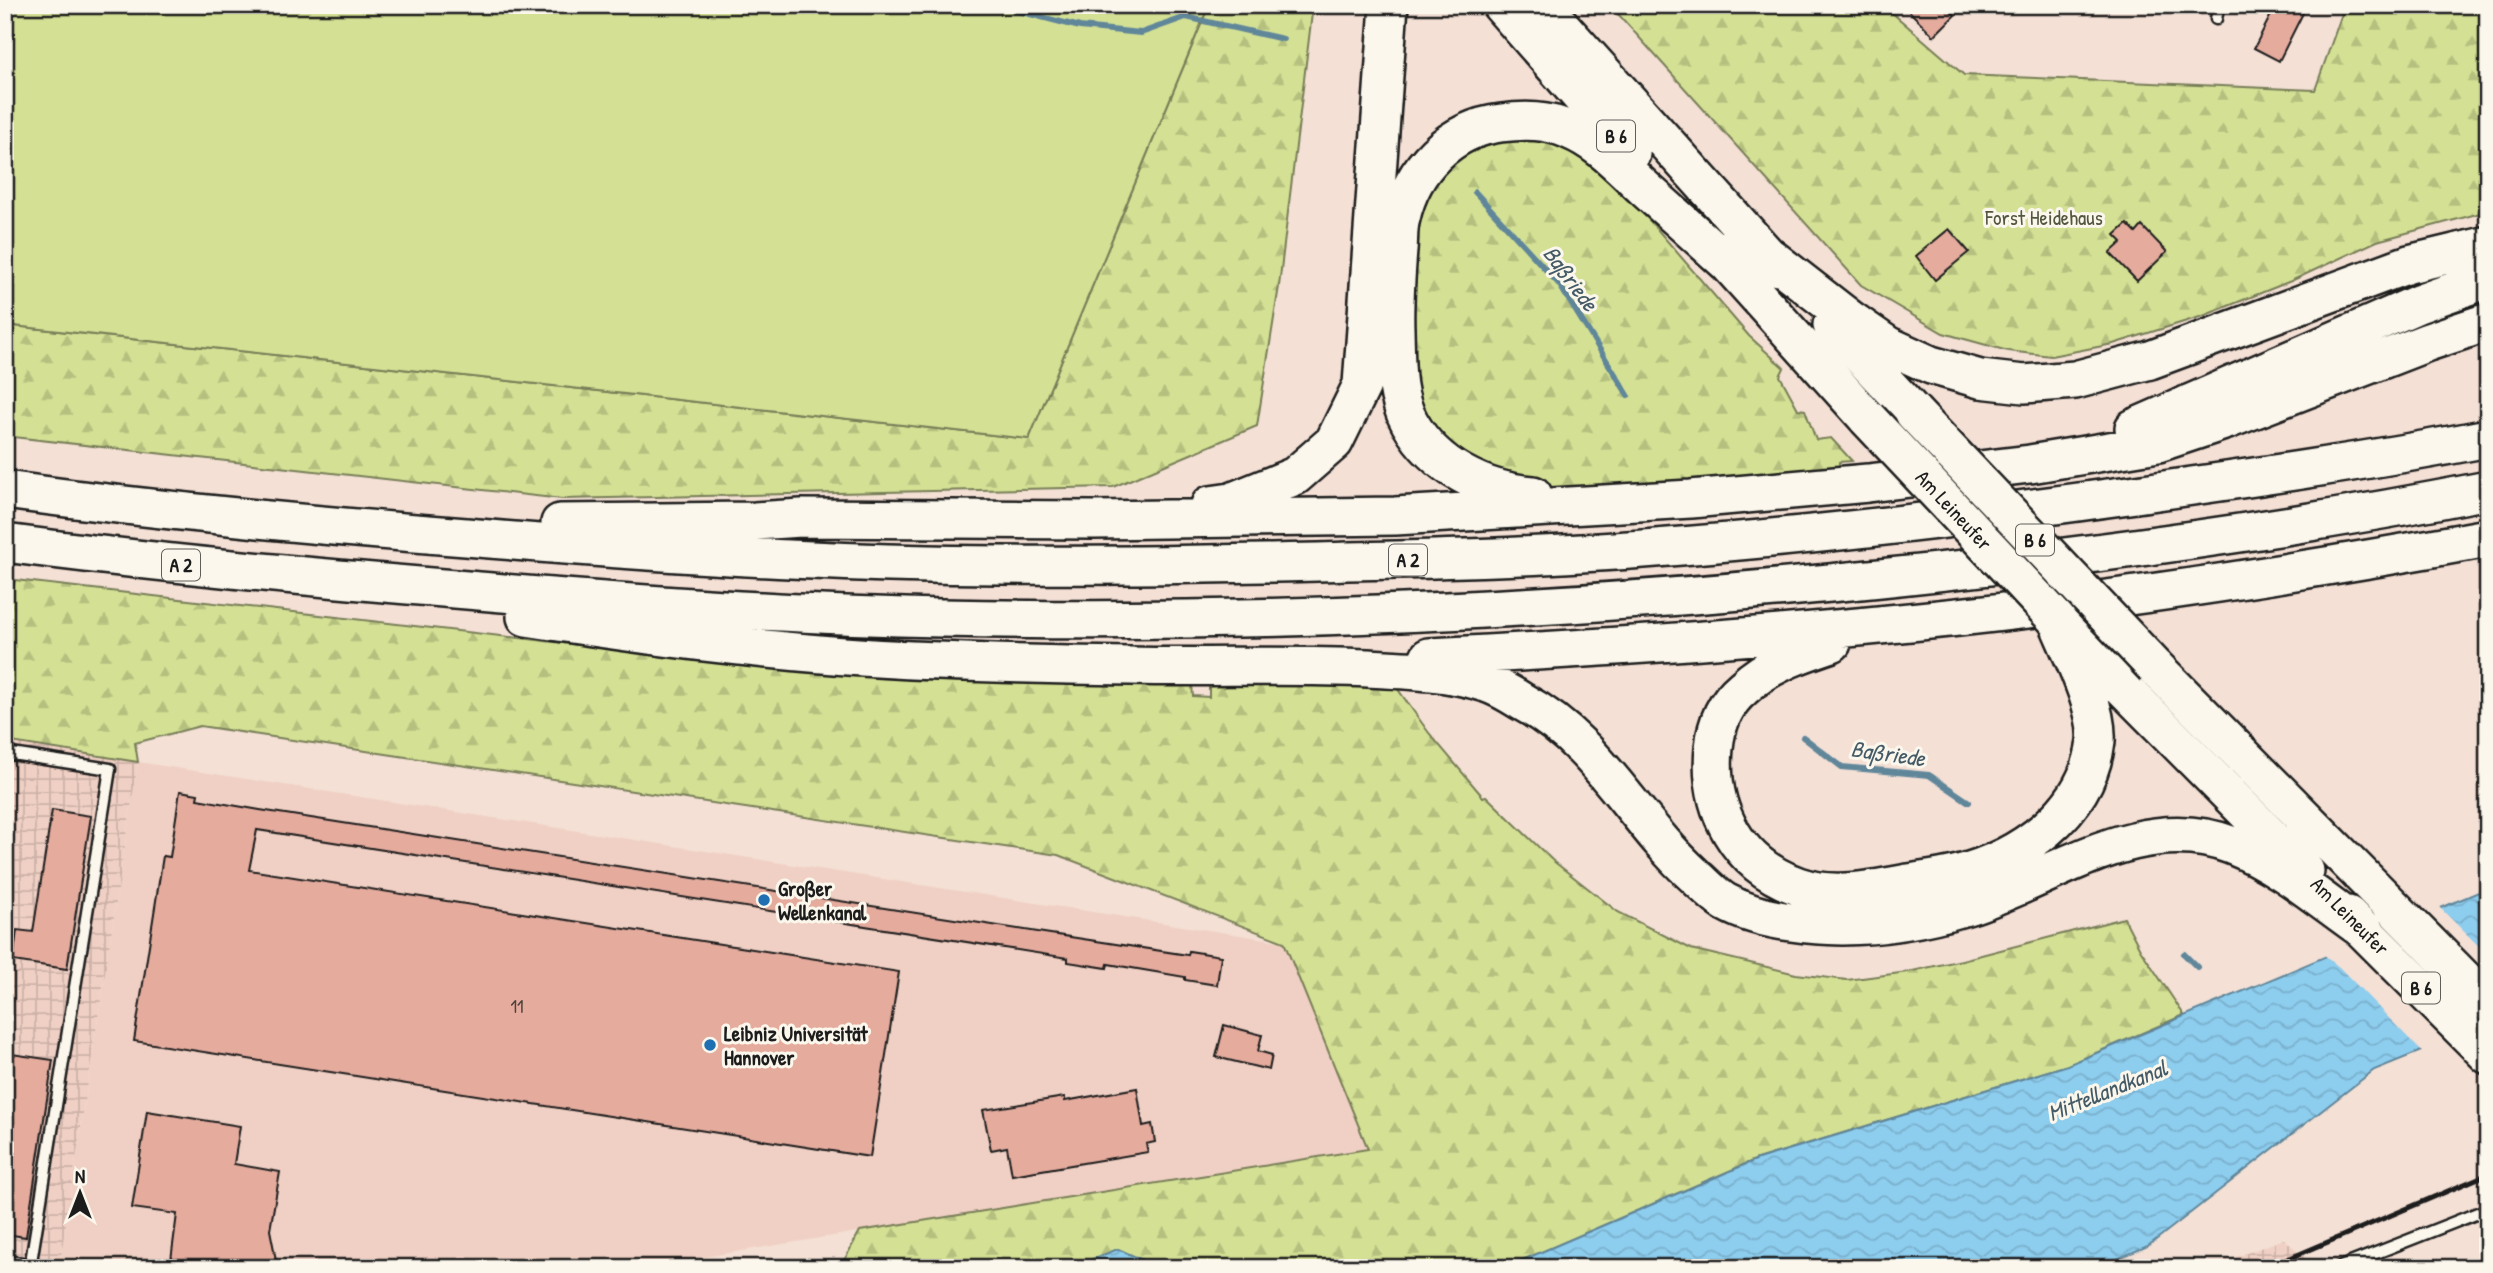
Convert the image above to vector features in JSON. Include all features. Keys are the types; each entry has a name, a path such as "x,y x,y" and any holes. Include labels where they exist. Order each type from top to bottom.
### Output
{"highway":[{"path":"1094,520 1231,502 1295,476 1334,442 1362,385 1389,5"},
{"name":"Am Leineufer","path":"1501,5 1746,258 1914,413 2155,667 2488,1003"},
{"name":"Am Leineufer","path":"1542,5 1746,258 1867,418 2057,620 2095,675 2483,1049"},
{"path":"1691,499 1572,499 1522,495 1481,485 1445,464 1423,443 1409,421 1396,372 1394,306 1401,218 1418,173 1462,132 1490,124 1522,120 1549,122 1571,131 1598,146 1746,258 1888,345 1931,365 1980,379 2024,384 2075,380 2150,360 2409,264 2488,245"},
{"path":"2030,464 2138,427 2418,304 2488,279"},
{"path":"321,526 755,521 801,518 1094,520 1395,516 1691,499 1868,484 2030,464 2158,443 2227,420 2488,322"},
{"name":"A 2","path":"5,490 321,526 588,547 927,564 1128,566 1438,559 1662,548 2022,510 2264,476 2488,438"},
{"name":"A 2","path":"5,543 151,562 358,581 750,611 942,618 1133,619 1428,612 1769,589 2040,562 2274,528 2488,490"},
{"path":"358,581 526,617 649,636 750,647 921,660 1137,667 1271,665 1601,648 1956,617 2153,593 2351,563 2488,538"},
{"path":"2351,563 2488,559"},
{"path":"1956,617 1837,641 1786,658 1743,688 1727,706 1715,732 1713,751 1713,782 1717,805 1731,833 1747,854 1769,872 1799,886 1834,893 1867,891 1957,874 2013,853 2060,817 2077,795 2090,769 2096,738 2092,708 2095,675"},
{"path":"1271,665 1439,671 1491,684 1544,713 1589,750 1674,857 1721,900 1755,915 1845,927 1894,922 1968,906 2100,850 2143,839 2185,835 2230,844 2276,868 2356,924"},
{"path":"2392,904 2488,980"}],"lane":[{"path":"2216,19 2219,5"},
{"path":"5,753 110,769 30,1266 5,1261"},
{"path":"2338,1268 2488,1209"}],"shaded area":[{"path":"5,741 138,762 59,1268 5,1268"},
{"name":"Leibniz Universität Hannover","path":"138,762 1284,942 1369,1149 636,1268 59,1268"},
{"path":"2284,1239 2316,1268 2207,1268"}],"green space":[{"path":"5,5 1209,5 1029,439 5,325"},
{"path":"1209,5 1313,5 1279,286 1257,426 1113,487 562,499 5,436 5,325 1029,439"},
{"name":"Forst Heidehaus","path":"1610,5 1883,5 1964,75 2315,90 2345,5 2488,5 2488,211 2377,241 2291,281 2203,316 2113,344 2051,356 2008,351 1943,333 1861,285"},
{"path":"1513,136 1561,143 1607,171 1749,336 1784,368 1780,376 1798,409 1805,410 1816,440 1831,438 1852,461 1839,462 1840,472 1548,491 1456,461 1414,403 1411,231 1431,183 1456,157 1484,142"},
{"path":"15,580 701,659 1192,684 1193,696 1209,697 1209,683 1392,681 1429,733 1483,797 1486,796 1552,860 1618,912 1691,949 1796,974 1847,980 1908,972 1962,960 2124,918 2140,949 2184,1015 2068,1065 1757,1159 1504,1268 1160,1268 1118,1249 1070,1268 840,1268 860,1231 1368,1149 1284,942 1058,855 200,726 135,743 138,762 5,741 5,587 13,588"}],"water":[{"name":"Mittellandkanal","path":"2488,888 2488,1024 2374,1070 2148,1246 2096,1268 1504,1268 1758,1159 2068,1065"},
{"path":"1118,1249 1160,1268 1070,1268"}],"pier":[{"path":"2437,905 2488,955 2488,1028 2424,1054 2322,953"}],"building":[{"path":"1903,5 1945,5 1955,15 1934,36"},
{"path":"2276,5 2307,5 2279,61 2254,48"},
{"path":"2127,224 2136,233 2142,226 2167,252 2137,281 2110,253 2122,242 2115,235"},
{"path":"1949,229 1969,252 1935,280 1916,256"},
{"path":"180,791 198,794 197,799 260,810 1188,955 1189,951 1221,956 1217,985 1108,964 1107,968 1068,962 1068,958 257,830 249,870 899,972 870,1157 134,1041 163,856 170,857"},
{"path":"52,810 91,816 67,969 13,961 17,930 33,932"},
{"path":"1224,1025 1262,1035 1258,1051 1272,1055 1269,1070 1216,1057"},
{"path":"5,1053 53,1060 26,1237 5,1234"},
{"path":"1137,1088 1143,1126 1152,1124 1155,1142 1146,1144 1148,1152 1012,1175 1007,1147 991,1150 983,1110 1065,1097 1065,1101"},
{"path":"147,1111 240,1126 234,1164 280,1172 270,1230 276,1260 233,1268 170,1268 177,1214 132,1208"}],"waterway":[{"name":"Baßriede","path":"995,5 1080,27 1141,33 1186,17 1283,39"},
{"name":"Baßriede","path":"1475,192 1559,284 1628,395"},
{"name":"Baßriede","path":"1803,737 1842,767 1929,775 1969,802"},
{"name":"Baßriede","path":"2184,954 2197,967"}],"railway":[{"path":"2267,1268 2488,1174"}],"place":[{"name":"Großer Wellenkanal","path":"764,900"},
{"name":"Leibniz Universität Hannover","path":"710,1045"}]}
